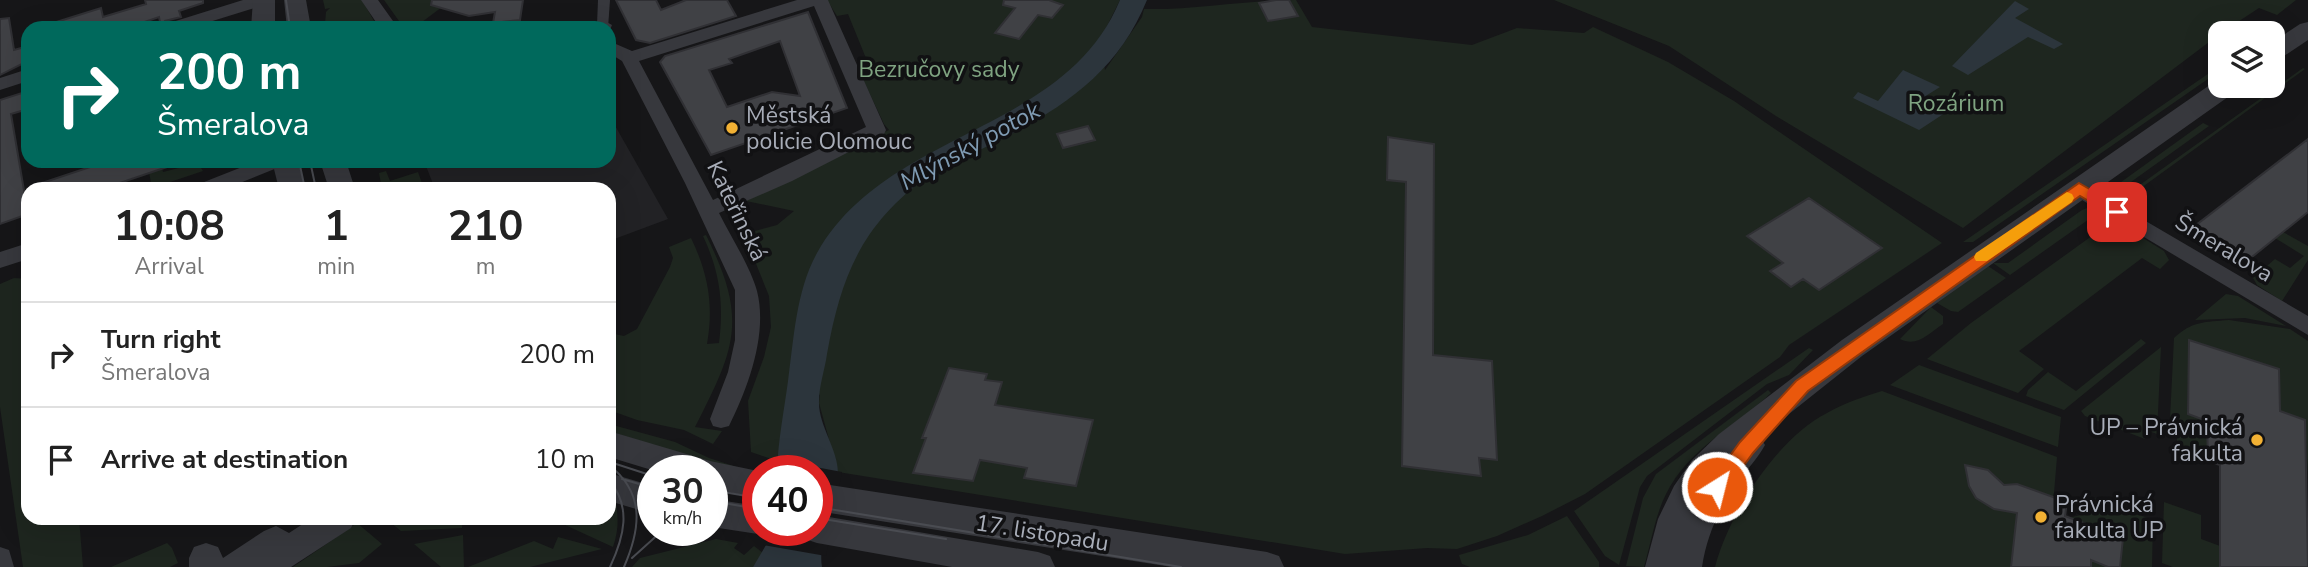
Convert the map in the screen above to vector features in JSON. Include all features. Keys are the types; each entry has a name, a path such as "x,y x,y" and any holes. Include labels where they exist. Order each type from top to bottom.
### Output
{"street":[{"path":"195,21 263,0 263,21"},
{"path":"295,0 298,21"},
{"path":"369,0 384,21"},
{"path":"603,21 604,0"},
{"path":"616,50 629,58 815,0"},
{"path":"708,210 877,131 820,0"},
{"path":"2285,45 2308,29"},
{"name":"Kateřinská","path":"629,58 738,269 748,303 741,370 721,419"},
{"path":"0,84 21,77"},
{"path":"1662,567 1674,519 1698,477 1730,443 1802,386 2209,98"},
{"path":"223,182 258,168"},
{"name":"Šmeralova","path":"2079,189 2308,327"},
{"path":"0,260 21,253"},
{"path":"1685,567 1693,534 1717,487 1746,448 1802,386"},
{"path":"616,446 646,455"},
{"path":"616,489 637,495"},
{"name":"17. listopadu","path":"833,506 854,519 1033,567"},
{"name":"17. listopadu","path":"833,525 854,519 1267,567"},
{"path":"215,564 296,525"},
{"path":"263,567 329,525"},
{"path":"279,567 344,525"},
{"path":"0,558 1,567"}],"shaded area":[{"path":"616,127 668,219 616,238 616,182 432,182 427,168 616,168"}],"green space":[{"path":"323,0 362,0 374,21 325,21 326,12 330,8 325,9"},
{"path":"384,0 437,0 442,7 423,21 399,21"},
{"name":"Bezručovy sady","path":"827,0 1120,0 1100,40 1105,70 1142,17 1144,9 1296,0 1312,27 1472,45 1517,28 1584,33 1593,27 1668,62 1734,101 1942,243 1789,345 1780,357 1585,494 1497,536 1457,549 1427,548 1345,554 838,472 819,403 820,394 781,455 760,455 751,452 748,401 764,357 771,327 769,296 744,234 777,225 794,211 746,201 889,130 859,71 870,68 848,14 837,16"},
{"name":"Rozárium","path":"1554,0 2296,0 2277,15 2259,8 2239,21 2208,21 2208,43 1963,228 1776,116 1669,46"},
{"path":"2303,68 2305,69 2285,84"},
{"path":"2208,74 2208,79 1973,242 1963,242"},
{"path":"2261,98 2265,98 2119,204 2116,202"},
{"path":"2203,123 2209,126 2110,197 2110,190"},
{"path":"162,168 163,172 179,168 201,168 203,171 170,182 151,182 149,172"},
{"path":"386,171 390,181 418,172 422,182 381,182 379,173"},
{"path":"2090,207 2102,210 2010,275 1993,263 2008,263"},
{"path":"2114,220 2164,251 2169,260 2160,269 2142,258 2019,351 2044,369 2018,393 1927,359 1971,323"},
{"path":"2283,232 2308,246 2308,260 2282,301 2257,285 2253,278 2275,259 2290,268 2304,256 2275,238"},
{"path":"706,235 719,264 728,289 732,312 728,353 695,427 722,431 713,444 684,430 616,412 616,334 624,336 637,329 670,267 673,258 669,247 691,238 702,264 708,290 710,316 707,344 719,343 719,288 703,236"},
{"path":"1988,266 2006,278 1958,312 1937,303"},
{"path":"14,278 21,278 21,525 80,525 83,567 23,567 0,407 0,284"},
{"path":"2226,294 2238,296 2286,326 2245,318 2195,320"},
{"path":"1931,307 1943,316 1943,324 1917,341 1900,339"},
{"path":"2229,320 2290,329 2308,341 2308,478 2305,420 2280,411 2279,369 2189,340 2187,414 2207,419 2208,461 2177,449 2177,422 2170,419 2174,338 2193,325"},
{"path":"2141,339 2146,343 2064,410 2026,396 2028,390 2048,372 2076,391"},
{"path":"2161,347 2157,434 2146,430 2145,439 2085,416 2081,411"},
{"path":"1809,348 1813,350 1789,375 1767,384 1647,476 1640,487 1619,565 1605,556 1574,511"},
{"path":"1919,365 2061,417 2058,447 1890,385"},
{"path":"1768,390 1771,393 1687,464 1662,502 1644,567 1626,566 1643,498 1656,474"},
{"path":"1882,391 2057,457 2053,505 2065,519 2088,513 2089,496 2153,520 2152,567 1715,567 1731,524 1743,502 1773,459 1790,441 1833,409"},
{"path":"616,426 675,442 703,455 683,455 616,433"},
{"path":"728,464 742,469 728,468"},
{"path":"2164,502 2201,515 2201,539 2220,546 2308,558 2308,567 2173,567 2162,563"},
{"path":"616,509 617,515 616,534 613,547 565,525 616,525"},
{"path":"1567,516 1599,562 1599,567 1470,567 1462,564 1459,555 1528,535"},
{"path":"354,525 359,525 382,544 359,563 293,567"},
{"path":"394,525 462,525 462,528 401,531"},
{"path":"463,535 464,567 441,567 414,544"},
{"path":"558,537 602,549 530,567 468,567 534,541 553,549"},
{"path":"728,541 738,543 734,548 744,555 754,546 763,553 753,567 632,567 640,558 688,546 728,546"},
{"path":"167,543 178,563 170,567 111,567"}],"water":[{"name":"Mlýnský potok","path":"1120,0 1147,0 1120,49 1084,87 1041,118 930,175 887,212 858,253 839,300 820,389 820,410 837,464 833,503 833,455 778,455 797,315 804,283 817,253 848,212 886,180 1018,106 1059,79 1094,44"},
{"path":"2015,1 2029,9 2015,18 2063,44 2054,49 2028,37 1968,75 1952,66"},
{"path":"1903,70 1940,87 1924,97 1948,111 1919,130 1853,98 1858,92 1878,101"},
{"path":"765,546 822,546 822,567 753,567"}],"pier":[{"path":"833,470 842,472 833,519"},
{"path":"769,546 828,546 826,556"}],"building":[{"path":"145,0 203,0 203,3 179,11 181,17 165,21 160,21 159,17 147,21 60,21 101,8 103,17 146,4"},
{"path":"432,0 523,0 520,20 511,21 493,21 495,12 469,16 431,5"},
{"path":"616,0 656,0 661,10 686,0 727,0 736,16 650,43 636,40"},
{"path":"1004,0 1049,0 1063,5 1052,18 1038,15 1019,39 995,33 1015,8 1003,5"},
{"path":"1289,0 1298,16 1268,21 1259,3"},
{"path":"808,12 847,108 711,155 660,62 665,56","holes":["780,41 800,96 772,92 727,107 709,70 732,63 729,59"]},
{"path":"9,18 14,50 21,48 21,64 0,75 0,19"},
{"path":"21,93 21,111 11,114 23,182 21,216 0,224 0,100"},
{"path":"1088,126 1095,140 1063,148 1057,134"},
{"path":"1388,137 1434,144 1433,355 1492,361 1497,460 1479,458 1481,476 1402,466 1406,182 1387,180"},
{"path":"2308,139 2308,212 2242,265 2187,232"},
{"path":"87,168 164,168 123,182 45,182"},
{"path":"1809,198 1882,248 1819,290 1803,279 1791,287 1770,271 1783,263 1747,236"},
{"name":"UP – Právnická fakulta","path":"2189,340 2279,369 2280,411 2305,420 2308,567 2220,567 2220,465 2208,461 2207,421 2188,414"},
{"path":"949,368 987,374 985,380 1002,382 995,405 1093,420 1076,486 1024,478 1027,468 980,460 973,481 913,473 926,438 922,438"},
{"name":"Právnická fakulta UP","path":"1965,465 1988,470 2004,485 2017,484 2067,502 2065,516 2123,538 2120,567 2108,567 2091,560 2091,567 2011,567 2017,513 1994,509 1976,498 1969,486"}],"tram line":[{"path":"286,0 289,21"},
{"path":"300,168 304,182"},
{"path":"312,168 314,182"},
{"path":"616,464 637,471"},
{"path":"616,471 623,479"},
{"path":"623,479 637,483"},
{"path":"623,479 634,499 636,512 634,539 624,567"},
{"path":"610,567 619,545 623,522 621,501 616,490"},
{"path":"728,493 742,495"},
{"path":"728,504 742,506"},
{"path":"833,510 1181,567"},
{"path":"833,521 946,539"},
{"path":"632,558 645,546"}],"slow traffic":[{"path":"1982,257 2067,198"}],"place":[{"name":"Městská policie Olomouc","path":"732,128"},
{"name":"UP – Právnická fakulta","path":"2257,440"},
{"name":"Právnická fakulta UP","path":"2041,517"}],"route":[{"path":"1717,487 1746,448 1802,386 2079,189 2117,212"}]}
